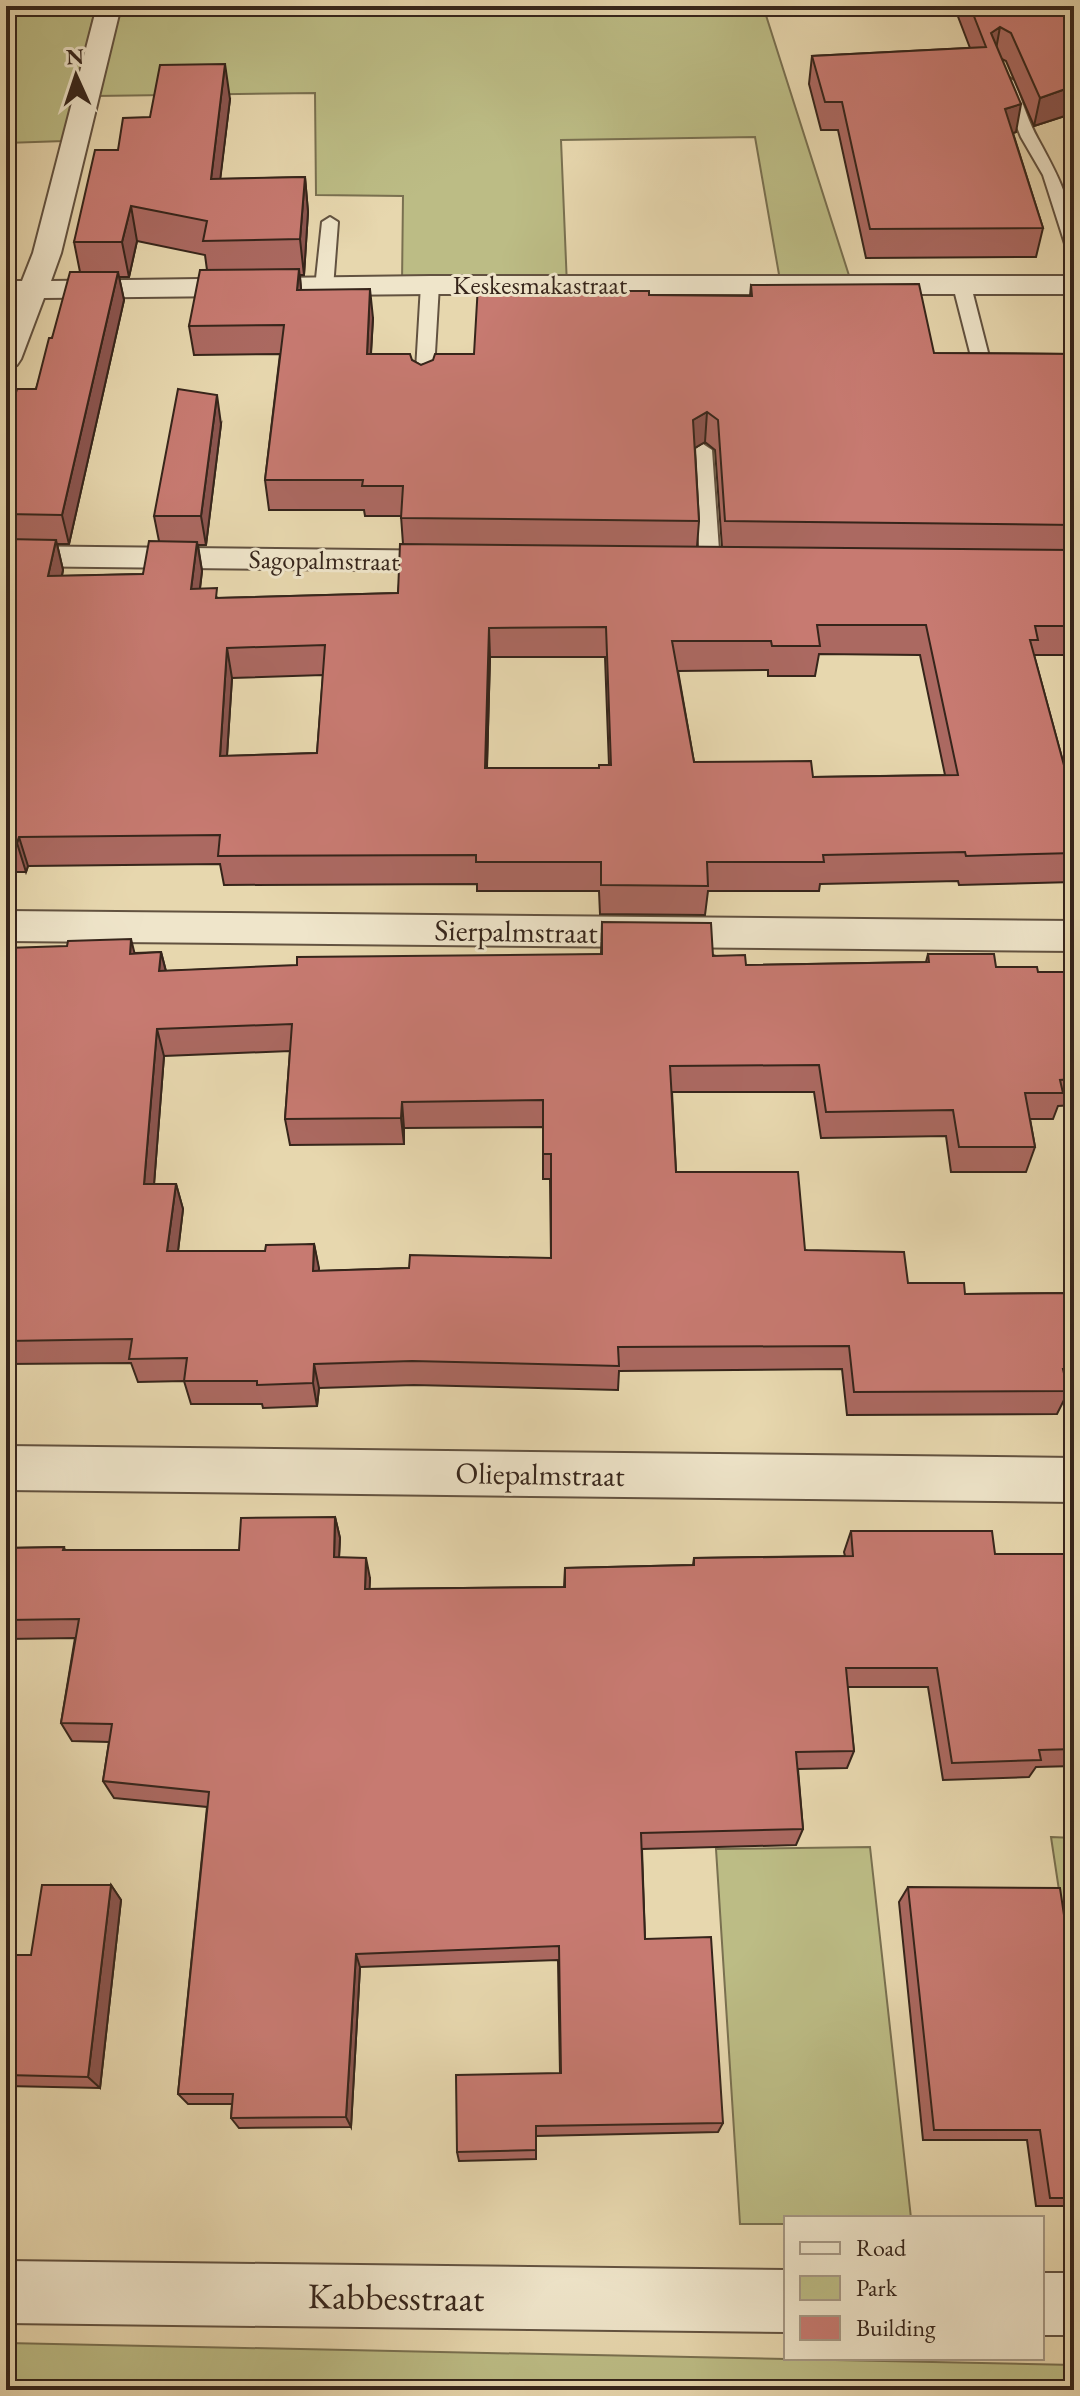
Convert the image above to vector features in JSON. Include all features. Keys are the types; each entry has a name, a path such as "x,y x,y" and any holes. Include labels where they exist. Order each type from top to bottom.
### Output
{"street":[{"path":"6,359 18,290 47,253 109,6"},
{"name":"Keskesmakastraat","path":"18,290 430,285 1074,285"},
{"name":"Sagopalmstraat","path":"6,556 491,562"},
{"name":"Sierpalmstraat","path":"6,926 1074,936"},
{"name":"Oliepalmstraat","path":"6,1468 1074,1480"},
{"name":"Kabbesstraat","path":"6,2292 784,2301"},
{"path":"1044,2304 1074,2304"}],"lane":[{"path":"996,62 1029,137 1051,175 1074,247"},
{"path":"324,288 330,222"},
{"path":"424,387 430,285"},
{"path":"962,286 985,376"},
{"path":"703,450 711,564"}],"green space":[{"path":"6,6 96,6 64,141 6,143"},
{"path":"116,6 763,6 853,288 781,286 755,137 561,140 567,286 402,284 403,196 316,195 315,93 96,96"},
{"path":"1051,1837 1074,1838 1074,1990"},
{"path":"870,1847 911,2216 784,2216 784,2224 740,2224 716,1849"},
{"path":"6,2343 1074,2365 1074,2390 6,2390"}],"building":[{"path":"970,6 1074,6 1074,86 1040,98 1011,33 1000,27 991,33 1021,104 1005,109 1043,228 870,229 842,102 825,102 812,56 986,47"},
{"path":"225,64 211,179 305,177 300,239 203,241 207,221 131,206 122,242 74,242 95,150 118,150 123,118 150,117 160,65"},
{"path":"299,269 297,290 370,289 367,354 410,354 412,360 421,365 433,360 435,354 474,354 478,285 534,286 534,291 649,291 649,295 752,296 751,285 919,284 934,353 1074,354 1074,525 725,521 718,420 707,412 693,420 699,521 401,518 403,486 362,486 363,480 265,480 284,325 189,326 200,270"},
{"path":"70,272 118,272 62,515 6,514 6,427 17,389 36,389"},
{"path":"178,389 217,395 201,516 154,516"},
{"path":"6,539 56,540 48,576 143,574 149,541 197,542 191,589 217,588 216,598 398,593 400,544 1074,550 1074,626 1035,626 1038,640 1030,640 1068,780 1074,780 1074,853 823,855 824,862 707,862 708,886 601,885 601,862 476,862 476,855 218,856 220,835 19,837 17,843 6,843","holes":["817,625 926,625 958,775 813,777 811,761 694,762 672,641 771,641 772,646 820,646","606,627 611,765 599,765 599,768 485,768 489,628","325,645 317,753 220,756 227,648"]},
{"path":"602,922 711,923 713,956 745,955 746,965 929,962 928,954 994,954 996,967 1037,967 1038,972 1074,972 1074,1079 1060,1080 1063,1093 1025,1093 1035,1147 959,1147 953,1110 826,1112 819,1065 670,1066 676,1172 798,1172 805,1250 904,1252 908,1283 964,1283 965,1294 1074,1293 1074,1369 1063,1369 1068,1391 854,1392 849,1346 618,1347 619,1366 412,1361 314,1364 313,1383 257,1385 257,1381 184,1381 187,1358 129,1359 132,1339 6,1341 6,948 67,946 68,941 131,939 130,954 161,952 159,971 297,965 297,957 602,954","holes":["292,1024 285,1119 401,1118 402,1102 543,1100 543,1154 551,1154 551,1258 410,1255 409,1268 313,1271 314,1244 266,1245 265,1251 167,1251 176,1184 144,1184 157,1029"]},
{"path":"335,1517 334,1557 366,1558 365,1589 565,1587 565,1568 694,1565 694,1558 853,1556 851,1531 992,1531 995,1554 1074,1554 1074,1749 1039,1750 1041,1760 952,1763 937,1668 846,1668 854,1751 796,1752 803,1829 641,1833 645,1939 711,1937 723,2123 536,2126 536,2150 457,2152 456,2075 561,2073 559,1946 356,1954 346,2117 231,2118 233,2094 178,2094 209,1792 103,1781 112,1724 61,1723 79,1619 6,1620 6,1548 239,1550 241,1518"},
{"path":"42,1885 111,1885 88,2077 6,2075 6,1955 31,1955"},
{"path":"908,1887 1060,1888 1074,1982 1074,2198 1050,2198 1040,2130 934,2130"}]}
